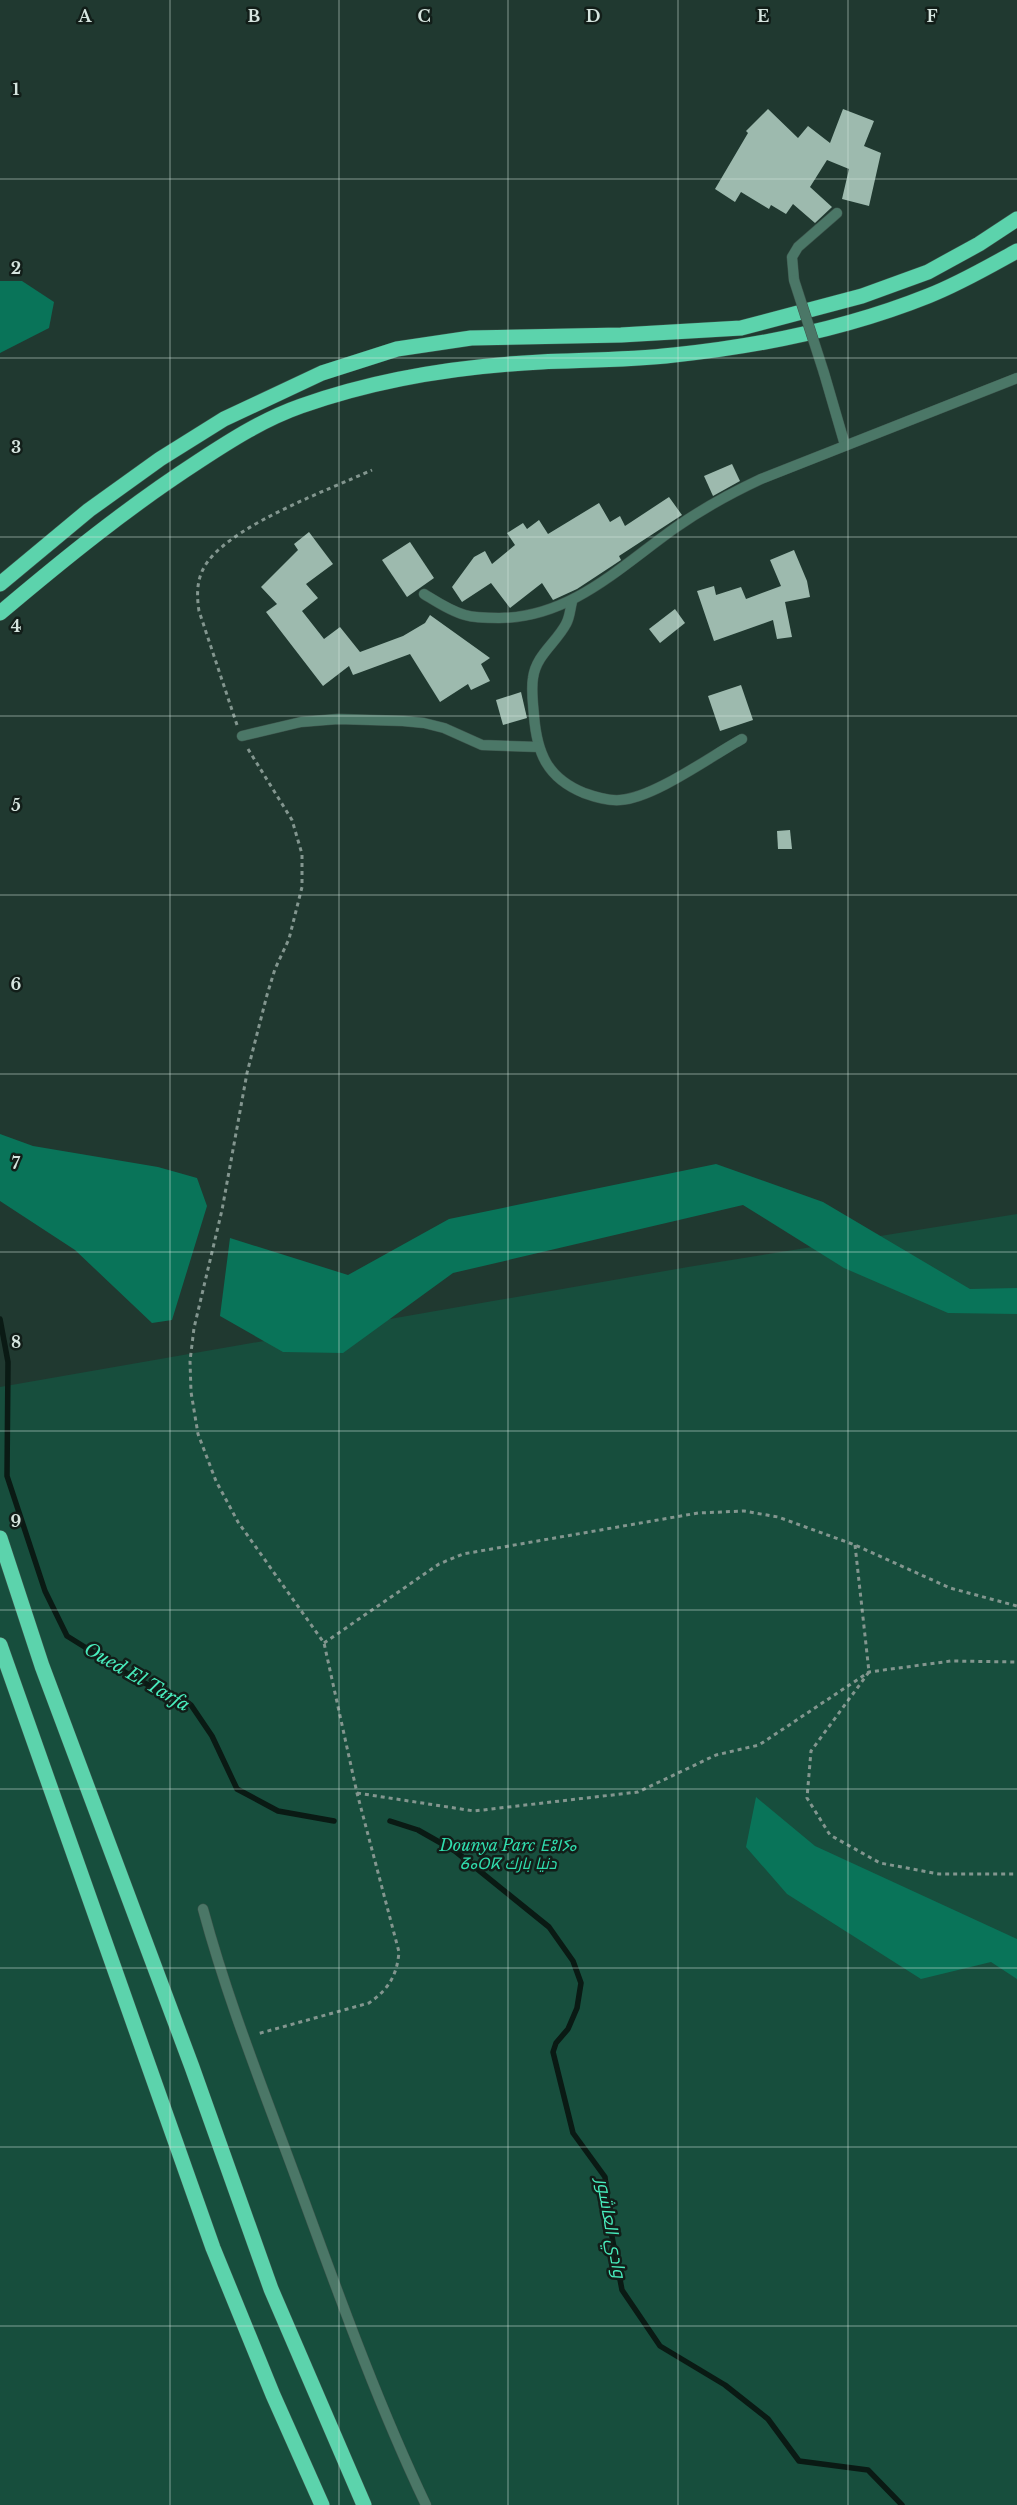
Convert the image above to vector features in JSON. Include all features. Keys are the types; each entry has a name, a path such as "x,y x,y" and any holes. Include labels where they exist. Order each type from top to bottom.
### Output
{"highway":[{"path":"0,584 89,510 160,459 224,419 322,373 397,349 471,338 621,335 741,328 862,296 928,272 979,244 1017,219"},
{"path":"0,612 93,535 160,486 258,425 300,406 395,381 452,371 540,362 674,355 794,335 845,323 929,296 1017,251"},
{"path":"0,1538 42,1666 192,2067 271,2288 304,2371 364,2505"},
{"path":"0,1646 213,2248 273,2395 322,2505"}],"street":[{"path":"837,213 798,246 792,257 794,280 845,445"},
{"path":"424,594 466,615 488,618 532,615 572,602 724,496 845,445 1017,378"},
{"path":"572,602 566,624 535,667 532,691 538,747 546,764 559,779 597,798 620,800 646,793 742,739"},
{"path":"242,736 301,722 338,719 403,721 424,723 444,728 482,745 538,747"},
{"path":"202,1909 221,1974 360,2349 426,2505"}],"path":[{"path":"244,2037 369,2003 382,1994 392,1982 398,1967 399,1952 357,1793 324,1643 238,1522 216,1481 198,1434 191,1392 190,1361 194,1328 222,1210 248,1073 267,996 275,969 289,939 302,886 302,854 292,820 269,786 234,719 198,611 196,595 203,571 220,549 249,528 372,470"},
{"path":"324,1643 439,1564 472,1552 698,1513 744,1511 778,1517 855,1545 950,1588 1017,1606"},
{"path":"855,1545 869,1672 811,1751 807,1798 830,1835 880,1863 939,1874 1017,1874"},
{"path":"357,1793 474,1811 638,1792 716,1755 759,1745 869,1672 950,1661 1017,1662"}],"green space":[{"path":"0,281 22,281 54,302 49,328 0,353"},
{"path":"0,1134 33,1146 158,1167 197,1178 207,1206 172,1320 152,1323 75,1250 0,1201"},
{"path":"716,1164 823,1202 970,1289 1017,1288 1017,1314 948,1313 844,1268 743,1205 453,1273 343,1353 283,1352 220,1316 230,1238 348,1275 449,1219"},
{"name":"Dounya Parc ⴹⵓⵏⵢⴰ ⵒⴰⵔⴽ دنيا بارك","path":"1017,1214 1017,2505 0,2505 0,1387 688,1267"},
{"path":"756,1797 815,1846 1017,1939 1017,1979 991,1962 921,1979 787,1894 746,1847"}],"building":[{"path":"768,109 798,138 808,126 830,143 843,109 874,121 864,146 881,153 869,206 842,199 849,169 827,160 810,187 832,207 815,223 793,204 786,214 771,205 769,209 741,192 735,202 715,189 748,133 746,131"},
{"path":"732,464 740,481 713,496 704,476"},
{"path":"669,497 682,515 619,556 621,560 612,566 577,589 553,600 542,583 510,608 491,583 462,602 452,587 474,557 485,551 492,564 515,545 507,533 523,523 527,529 539,520 548,534 599,503 610,522 620,516 625,526"},
{"path":"309,532 333,564 306,584 318,598 302,611 324,639 340,627 360,652 403,636 425,623 430,615 490,658 481,664 490,681 471,690 468,684 440,702 410,654 353,675 349,666 323,686 266,612 277,604 261,587 298,550 294,544"},
{"path":"410,542 434,578 407,597 382,560"},
{"path":"794,550 807,581 810,597 785,602 792,637 777,639 773,620 714,641 697,591 714,586 716,595 741,587 746,599 781,586 770,560"},
{"path":"675,609 685,623 660,643 649,629"},
{"path":"741,685 753,720 720,731 708,696"},
{"path":"521,692 527,718 503,725 496,700"},
{"path":"790,830 792,849 778,849 777,831"}],"waterway":[{"name":"Oued El Tarfa","path":"0,1319 8,1362 7,1476 45,1591 67,1636 136,1679 191,1705 212,1736 237,1789 278,1811 334,1821"},
{"name":"وادي العاشور","path":"390,1821 418,1830 455,1851 549,1927 573,1961 581,1983 577,2008 568,2029 556,2043 553,2052 573,2133 605,2177 610,2226 622,2290 660,2346 725,2385 768,2419 799,2461 868,2470 902,2505"}]}
